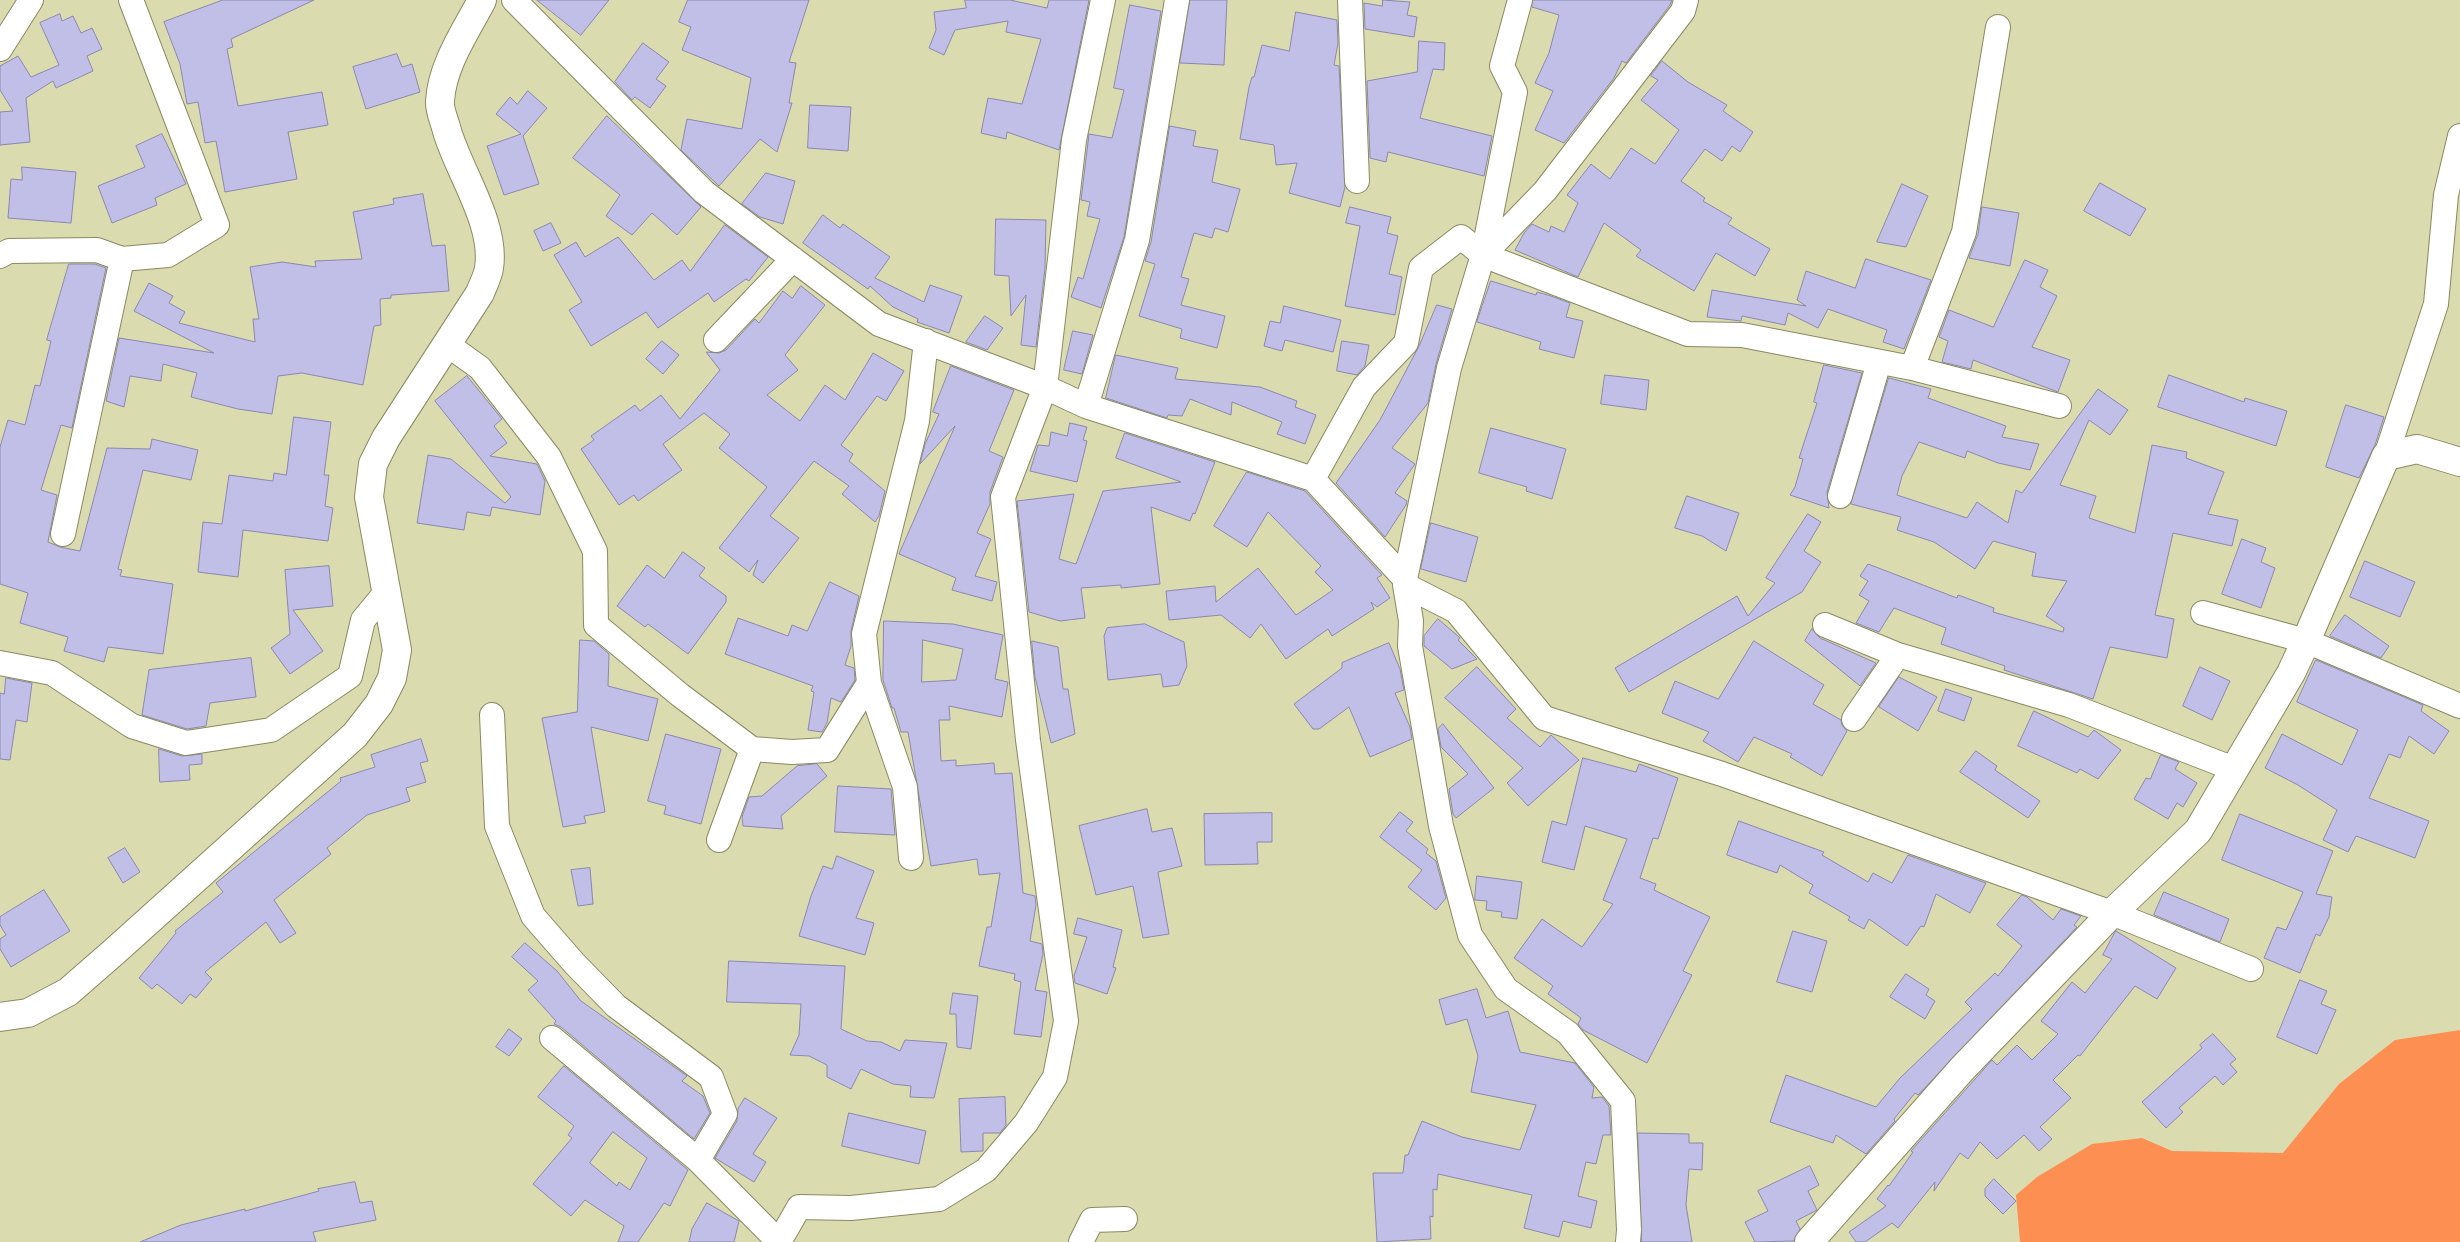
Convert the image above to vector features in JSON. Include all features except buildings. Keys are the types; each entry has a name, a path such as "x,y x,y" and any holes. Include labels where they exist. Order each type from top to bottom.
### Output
{"main road":[{"path":"0,1017 28,1013 68,992 116,952 355,735 379,704 392,678 397,650 370,497 372,464 386,438 480,293 490,269 489,242 470,184 451,145 439,103 443,80 454,53 482,0"},
{"path":"1809,1242 1962,1069 2112,913 2198,831 2306,641 2386,456 2417,449 2460,462"}],"street":[{"path":"0,49 31,0"},
{"path":"0,256 9,251 97,250 122,259 168,255 217,225 131,0"},
{"path":"514,0 704,192 879,324 1045,387 1086,406 1313,479 1405,582 1456,611 1544,718 1722,774 2112,913 2252,969"},
{"path":"552,1038 698,1160 779,1242 799,1208 851,1208 939,1199 986,1170 1026,1123 1055,1077 1066,1021 1029,749 1004,497 1045,387 1074,140 1103,0"},
{"path":"1086,406 1137,240 1177,0"},
{"path":"1350,0 1357,181"},
{"path":"1520,0 1502,66 1515,92 1484,255 1449,368 1405,582 1411,621 1412,655 1441,826 1470,934 1506,989 1568,1033 1623,1101 1628,1242"},
{"path":"1484,255 1545,191 1683,11 1686,0"},
{"path":"1912,368 1964,232 1998,27"},
{"path":"2386,456 2436,304 2446,196 2460,136"},
{"path":"1313,479 1364,387 1406,343 1421,268 1462,237 1484,255 1688,334 1742,335 1912,368 2059,406"},
{"path":"63,534 122,259"},
{"path":"716,340 792,259"},
{"path":"911,858 904,787 869,683 864,634 917,421 926,341"},
{"path":"448,345 480,368 549,457 595,551 596,625 680,695 752,749 792,752 827,750 869,683"},
{"path":"1840,496 1879,362"},
{"path":"0,663 52,673 132,726 186,743 271,730 350,676 362,620 387,591"},
{"path":"2203,613 2306,641 2460,706"},
{"path":"1825,625 1898,655 2069,705 2234,769"},
{"path":"1854,719 1898,655"},
{"path":"492,715 496,826 533,916 574,963 616,1006 711,1078 725,1114 698,1160"},
{"path":"719,840 752,749"},
{"path":"1081,1242 1092,1220 1125,1219"}],"shaded area":[{"path":"2460,1030 2460,1242 2020,1242 2016,1195 2037,1177 2092,1144 2142,1138 2172,1151 2283,1153 2339,1084 2395,1040"}]}
